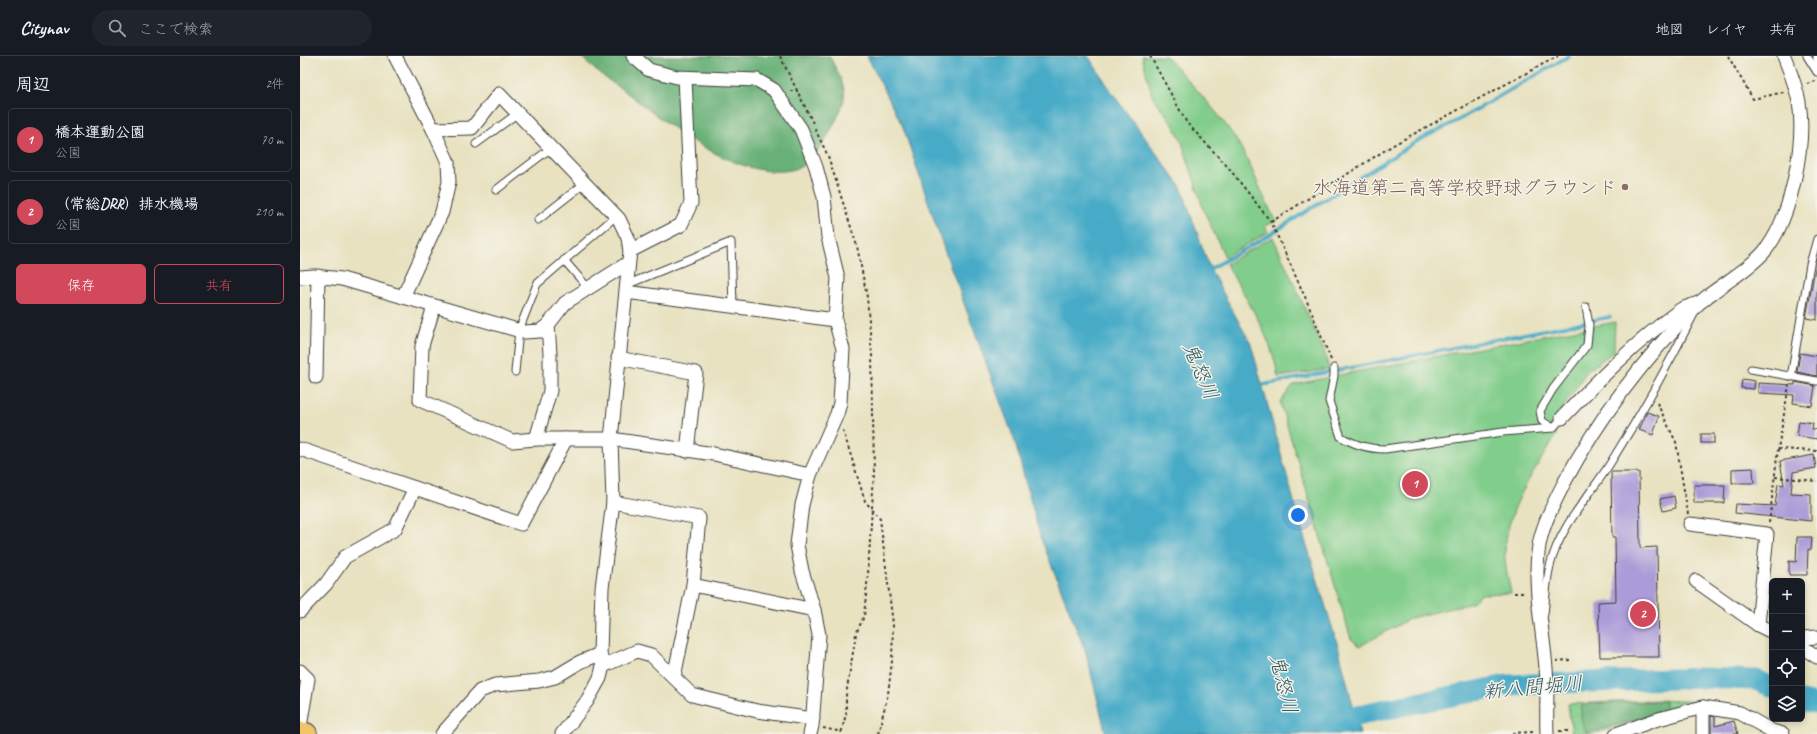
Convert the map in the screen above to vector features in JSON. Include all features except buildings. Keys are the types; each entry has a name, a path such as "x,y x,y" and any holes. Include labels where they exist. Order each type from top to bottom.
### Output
{"highway":[{"path":"300,733 306,734"}],"street":[{"path":"395,56 433,129 448,162 449,182 442,212 403,297"},
{"path":"442,734 480,691 495,685 539,681 555,677 580,662 602,660 637,651 651,655 692,695 812,726 819,635 814,610 802,571 797,545 802,505 810,475 837,414 840,403 844,349 836,320 838,278 828,237 824,197 816,166 801,129 774,90 757,80 686,78 649,70 633,56"},
{"path":"1547,733 1548,710 1546,668 1537,575 1538,552 1543,530 1555,500 1586,445 1616,399 1669,333 1699,303 1727,283 1764,252 1776,235 1786,210 1795,177 1800,141 1799,103 1784,56"},
{"path":"300,277 318,276 342,279 524,332 540,331 548,325 565,303 589,289 629,257 681,225 691,202 686,78"},
{"path":"433,129 472,128 499,94 616,216 628,238 629,257 611,439 613,502 602,588 602,660 600,678 587,701 562,734"},
{"path":"316,377 318,276"},
{"path":"626,289 836,320"},
{"path":"1562,418 1602,376 1664,322 1682,308 1699,303"},
{"path":"434,306 422,346 420,400 512,441 536,439 611,439 714,454 810,475"},
{"path":"536,439 550,391 548,325"},
{"path":"618,358 696,373 687,451"},
{"path":"300,449 521,524 566,439"},
{"path":"300,611 326,584 345,557 395,529 415,488"},
{"path":"613,502 698,518 693,585 674,677"},
{"path":"1690,524 1767,534 1758,625"},
{"path":"1696,581 1758,625 1769,630"},
{"path":"693,585 814,610"},
{"path":"1805,638 1817,637"},
{"path":"1805,649 1817,657"},
{"path":"300,671 308,679 300,727"},
{"path":"1616,734 1655,720 1703,708 1740,714 1772,731 1783,734"},
{"path":"1703,708 1703,734"}],"lane":[{"path":"1807,56 1817,72"},
{"path":"1817,56 1817,72"},
{"path":"476,144 518,114"},
{"path":"496,190 551,148"},
{"path":"538,220 585,183"},
{"path":"515,372 519,330 537,284 616,216"},
{"path":"1791,377 1810,264 1817,239"},
{"path":"626,289 731,242 733,306"},
{"path":"564,260 589,289"},
{"path":"1542,630 1550,565 1562,536 1575,511 1611,462 1652,393 1680,343 1699,303"},
{"path":"1553,428 1542,421 1540,411 1552,389 1587,345 1589,325 1586,307"},
{"path":"1751,369 1817,381"},
{"path":"1334,372 1329,400 1341,436 1353,444 1369,449 1503,432 1553,428 1562,418"}],"path":[{"path":"1150,56 1187,123 1228,167 1271,222 1327,347 1334,372"},
{"path":"1271,222 1395,144 1558,56"},
{"path":"1728,56 1753,99 1796,90"},
{"path":"1767,534 1778,450 1791,377"},
{"path":"1652,393 1676,442 1690,524"},
{"path":"837,414 865,501 880,519 893,624 892,661 878,734"},
{"path":"1778,450 1817,451"},
{"path":"1774,477 1817,481"},
{"path":"812,726 842,733 846,714 846,694 856,634 864,616 873,486"},
{"path":"1512,733 1547,733"}],"green space":[{"path":"581,56 830,56 840,77 844,90 842,108 825,141 807,163 798,168 777,171 755,169 733,161 687,137 598,72"},
{"path":"1142,56 1166,56 1215,111 1233,134 1250,164 1266,203 1276,221 1265,226 1268,232 1225,257 1204,211 1181,139 1172,123 1152,96"},
{"path":"1273,237 1324,351 1329,369 1278,377 1275,362 1258,319 1226,264"},
{"path":"1615,322 1614,351 1586,372 1554,422 1556,435 1529,479 1514,510 1506,542 1505,560 1511,593 1481,594 1472,603 1411,618 1360,646 1351,639 1280,402 1293,385"},
{"path":"1658,700 1706,702 1655,715 1593,734 1572,734 1568,704"},
{"path":"1665,701 1665,711 1587,733 1582,723 1581,709 1582,705 1584,704"}],"water":[{"name":"鬼怒川","path":"867,56 1088,56 1118,101 1181,187 1210,269 1251,344 1301,527 1338,646 1360,734 1106,734 1086,653 1040,536 1014,439 944,249 903,127"}],"waterway":[{"path":"1210,269 1266,237 1414,143 1462,118 1569,56"},
{"path":"1263,385 1610,317"},
{"name":"新八間堀川","path":"1329,724 1372,712 1507,685 1702,678 1756,680 1770,686"},
{"name":"新八間堀川","path":"1805,702 1817,704"}],"place":[{"name":"水海道第二高等学校野球グラウンド","path":"1625,187"},
{"name":"橋本運動公園","path":"1415,484"},
{"name":"（常総DRR）排水機場","path":"1643,614"}]}
